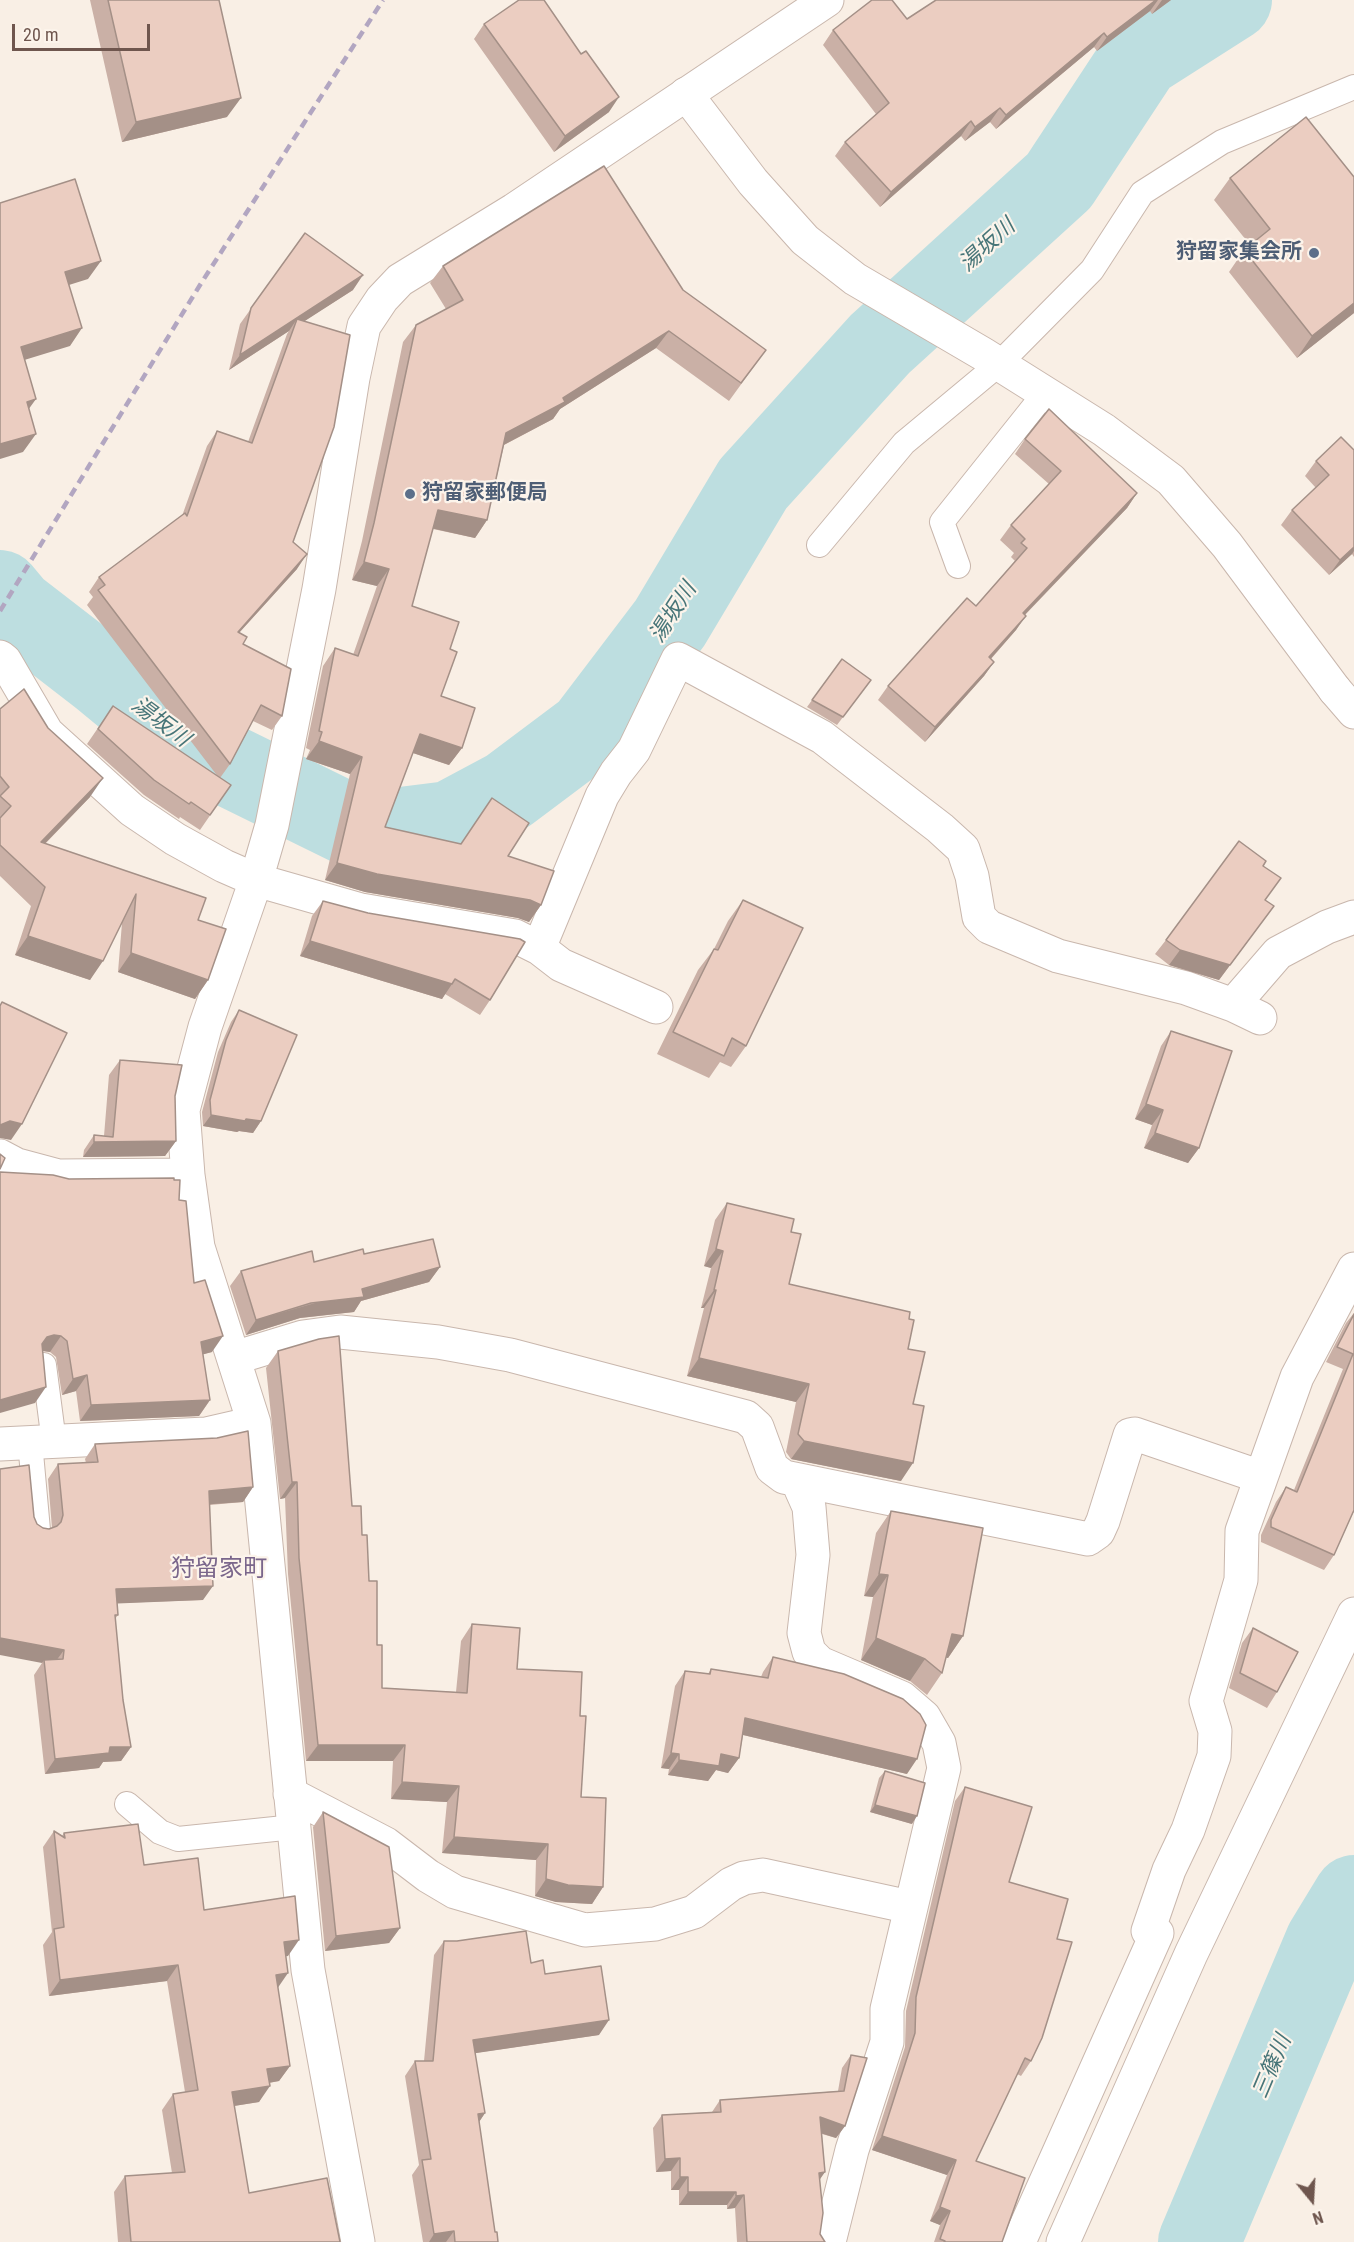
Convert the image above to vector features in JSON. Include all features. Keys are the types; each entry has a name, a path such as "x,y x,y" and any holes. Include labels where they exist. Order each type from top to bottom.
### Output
{"street":[{"path":"358,2242 308,1970 254,1423 198,1247 188,1175 183,1110 205,1027 256,880 272,825 319,589 354,369 364,326 382,299 400,280 533,198 827,0"},
{"path":"686,94 753,182 805,240 855,279 991,359 1104,430 1171,480 1227,545 1345,701"},
{"path":"0,657 5,661 47,733 100,783 132,810 175,839 224,866 256,880 361,910 515,936 539,948 561,965 656,1007"},
{"path":"539,948 602,796 615,773 634,750 678,659 822,737 940,828 963,849 972,876 979,917 989,927 1058,956 1186,988 1247,1012 1278,953 1327,927 1354,918"},
{"path":"0,1156 17,1165 58,1176 188,1175"},
{"path":"1019,2242 1157,1933 1148,1931 1169,1870 1188,1830 1214,1756 1215,1731 1206,1701 1241,1580 1242,1531 1297,1377 1354,1269"},
{"path":"234,1358 303,1337 340,1332 438,1342 510,1355 746,1417 757,1427 772,1468 784,1477 1088,1539 1098,1532 1103,1521 1130,1435 1135,1434 1261,1477"},
{"path":"28,1443 206,1434 254,1423"},
{"path":"797,1480 809,1507 813,1556 804,1633 809,1652 820,1663 902,1698 924,1717 939,1743 944,1768 887,2009 887,2042 852,2150 829,2242"},
{"path":"1062,2242 1191,1954 1354,1614"},
{"path":"290,1794 386,1844 428,1876 455,1892 585,1930 655,1924 694,1912 731,1884 744,1878 763,1875 910,1907"}],"lane":[{"path":"819,545 904,442 991,359 1092,270 1142,193 1222,142 1354,87"},
{"path":"958,566 942,522 1045,393"},
{"path":"38,1530 28,1443 44,1365"},
{"path":"127,1804 160,1832 178,1839 294,1827"}],"building":[{"path":"108,0 219,0 241,98 136,122"},
{"path":"519,0 544,0 581,54 586,51 619,97 565,136 484,24"},
{"path":"872,0 892,0 907,19 936,0 1156,0 1107,37 1104,33 1006,115 1000,108 975,127 971,121 891,192 845,142 889,103 833,30"},
{"path":"1306,117 1354,177 1354,303 1312,336 1244,250 1270,229 1230,178"},
{"path":"604,166 683,290 766,350 741,383 669,331 563,398 565,402 506,433 487,520 438,510 412,606 459,622 450,649 457,652 441,696 475,708 462,748 420,734 385,827 461,844 492,798 529,823 508,856 554,871 541,905 530,900 377,874 337,863 362,757 319,741 322,732 319,731 335,648 358,656 389,569 364,562 416,325 463,300 443,266"},
{"path":"75,179 101,261 65,272 82,328 21,347 36,399 27,402 36,434 0,444 0,203"},
{"path":"305,233 363,275 240,355 251,308"},
{"path":"297,319 350,335 334,427 293,542 307,554 238,632 247,637 243,644 291,669 282,716 261,705 230,764 98,590 105,585 99,577 185,513 187,516 217,431 252,443"},
{"path":"1049,409 1137,493 1023,613 1026,616 989,657 994,662 935,727 888,686 967,598 976,606 1027,548 1021,543 1025,539 1011,525 1061,471 1025,439"},
{"path":"1341,437 1354,450 1354,547 1340,560 1292,510 1329,475 1316,461"},
{"path":"842,659 871,680 843,717 812,700"},
{"path":"24,689 48,728 103,778 41,842 206,898 198,920 226,929 208,980 131,953 136,894 103,961 28,936 45,887 0,845 0,818 11,806 0,796 9,787 0,776 0,709"},
{"path":"113,706 231,785 210,815 191,802 189,804 154,780 98,729"},
{"path":"1239,841 1266,861 1263,866 1281,878 1265,900 1274,906 1230,965 1180,950 1166,940"},
{"path":"743,900 803,928 746,1046 732,1038 724,1056 673,1032 714,949 718,950"},
{"path":"323,901 368,913 520,939 525,942 490,1000 455,979 452,984 310,941"},
{"path":"2,1002 67,1033 22,1124 10,1121 0,1125 0,1006"},
{"path":"239,1010 297,1035 261,1121 246,1119 245,1121 211,1115 210,1100 226,1040"},
{"path":"1171,1031 1232,1051 1199,1148 1155,1133 1163,1110 1146,1104"},
{"path":"120,1060 182,1065 175,1096 176,1141 94,1142 94,1135 113,1137"},
{"path":"0,1154 5,1158 0,1169"},
{"path":"0,1172 53,1175 69,1179 174,1178 174,1180 180,1180 179,1200 186,1201 194,1283 205,1280 223,1336 201,1342 210,1400 91,1405 87,1375 73,1379 67,1341 61,1336 54,1335 47,1337 42,1344 46,1387 0,1400"},
{"path":"727,1203 794,1219 791,1232 801,1234 789,1284 910,1312 909,1319 914,1320 908,1349 925,1352 913,1404 924,1406 913,1463 804,1441 798,1434 809,1384 699,1358 716,1290 714,1290 723,1251 716,1249"},
{"path":"433,1239 440,1267 362,1289 364,1297 311,1303 256,1320 241,1271 312,1251 314,1262 363,1249 364,1254"},
{"path":"1354,1314 1354,1510 1334,1555 1271,1527 1271,1520 1286,1487 1297,1492 1353,1354 1337,1347"},
{"path":"339,1336 352,1506 361,1506 362,1535 367,1535 369,1581 377,1581 377,1645 382,1645 382,1688 467,1693 472,1624 520,1628 517,1669 582,1672 580,1716 586,1716 581,1797 606,1798 603,1887 568,1885 546,1879 548,1844 454,1837 459,1786 402,1782 405,1745 318,1745 299,1558 297,1482 292,1482 278,1351 319,1339"},
{"path":"248,1431 253,1487 209,1491 213,1586 116,1589 118,1615 115,1615 123,1700 131,1747 110,1747 109,1753 55,1759 44,1660 63,1659 64,1650 0,1638 0,1469 29,1465 34,1517 37,1524 49,1529 61,1522 63,1515 58,1464 98,1462 95,1444 217,1438"},
{"path":"891,1511 983,1528 963,1636 952,1634 942,1673 925,1659 876,1638 888,1575 879,1574"},
{"path":"1253,1628 1298,1652 1277,1692 1240,1673"},
{"path":"773,1657 844,1674 903,1699 920,1714 926,1725 917,1759 745,1718 739,1758 721,1754 719,1766 679,1760 679,1754 671,1753 685,1671 710,1674 711,1669 768,1678"},
{"path":"885,1771 925,1783 917,1816 875,1805"},
{"path":"965,1787 1032,1807 1009,1882 1068,1899 1057,1939 1072,1942 1042,2038 1031,2061 1025,2058 976,2161 1025,2178 1002,2242 944,2242 940,2239 950,2211 940,2207 956,2160 882,2136 915,2033 916,1997"},
{"path":"323,1812 389,1847 400,1928 336,1936"},
{"path":"138,1824 144,1865 198,1858 204,1910 295,1896 299,1940 284,1942 288,1973 276,1975 290,2066 267,2069 270,2086 232,2092 249,2193 327,2178 340,2242 131,2242 125,2176 185,2172 173,2094 198,2090 178,1965 60,1980 54,1929 64,1927 54,1831 65,1838 64,1833"},
{"path":"526,1931 531,1963 543,1960 545,1974 601,1966 609,2020 473,2040 485,2113 478,2114 498,2242 455,2242 454,2231 434,2234 422,2160 431,2159 415,2061 433,2061 444,1941"},
{"path":"851,2055 867,2058 845,2126 820,2117 825,2172 819,2173 823,2213 820,2234 825,2242 747,2242 744,2195 736,2196 736,2192 688,2192 688,2177 680,2177 680,2158 665,2159 662,2115 721,2112 720,2100 844,2091"}],"waterway":[{"name":"湯坂川","path":"0,591 15,609 183,743 350,825 394,829 450,822 508,791 588,731 670,623 753,484 880,344 1059,181 1140,58 1231,0"},
{"name":"三篠川","path":"1199,2242 1326,1942 1354,1896"}],"railway":[{"path":"0,611 200,285 383,0"}],"place":[{"name":"狩留家集会所","path":"1314,253"},
{"name":"狩留家郵便局","path":"410,494"}],"district":[{"name":"狩留家町","path":"219,1570"}]}
